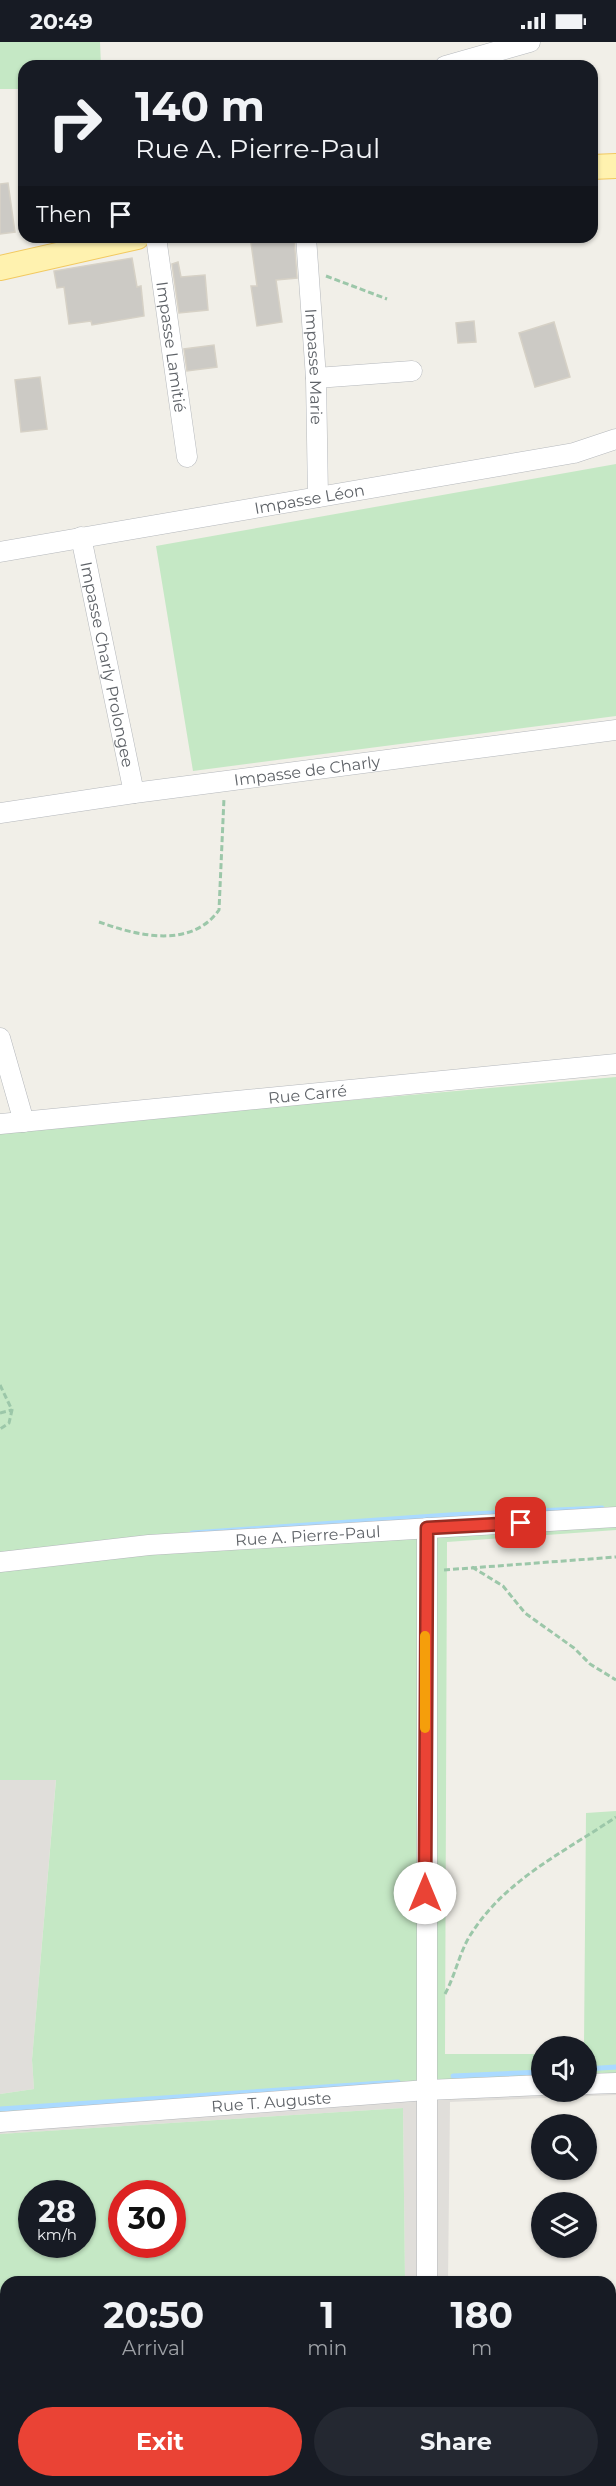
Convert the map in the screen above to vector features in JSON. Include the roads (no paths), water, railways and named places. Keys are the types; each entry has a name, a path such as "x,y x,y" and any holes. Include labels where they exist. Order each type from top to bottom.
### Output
{"main road":[{"path":"598,167 616,166"},
{"path":"0,268 110,243"}],"street":[{"path":"466,60 530,42"},
{"name":"Impasse Lamitié","path":"157,243 187,456"},
{"name":"Impasse Marie","path":"306,243 316,378 318,497"},
{"path":"316,378 412,371"},
{"name":"Impasse Léon","path":"0,552 574,453 616,439"},
{"name":"Impasse Charly Prolongee","path":"81,537 134,792"},
{"name":"Impasse de Charly","path":"0,813 134,792 616,730"},
{"path":"0,1038 24,1122"},
{"name":"Rue Carré","path":"0,1124 616,1064"},
{"name":"Rue A. Pierre-Paul","path":"0,1562 149,1545 616,1517"},
{"path":"427,1528 425,1573 427,2276"},
{"path":"597,2084 616,2083"},
{"name":"Rue T. Auguste","path":"0,2122 427,2090 531,2085"}],"waterway":[{"path":"192,1533 449,1515 602,1508"},
{"path":"597,2068 616,2067"},
{"path":"453,2076 531,2072"},
{"path":"0,2109 398,2082"}]}
